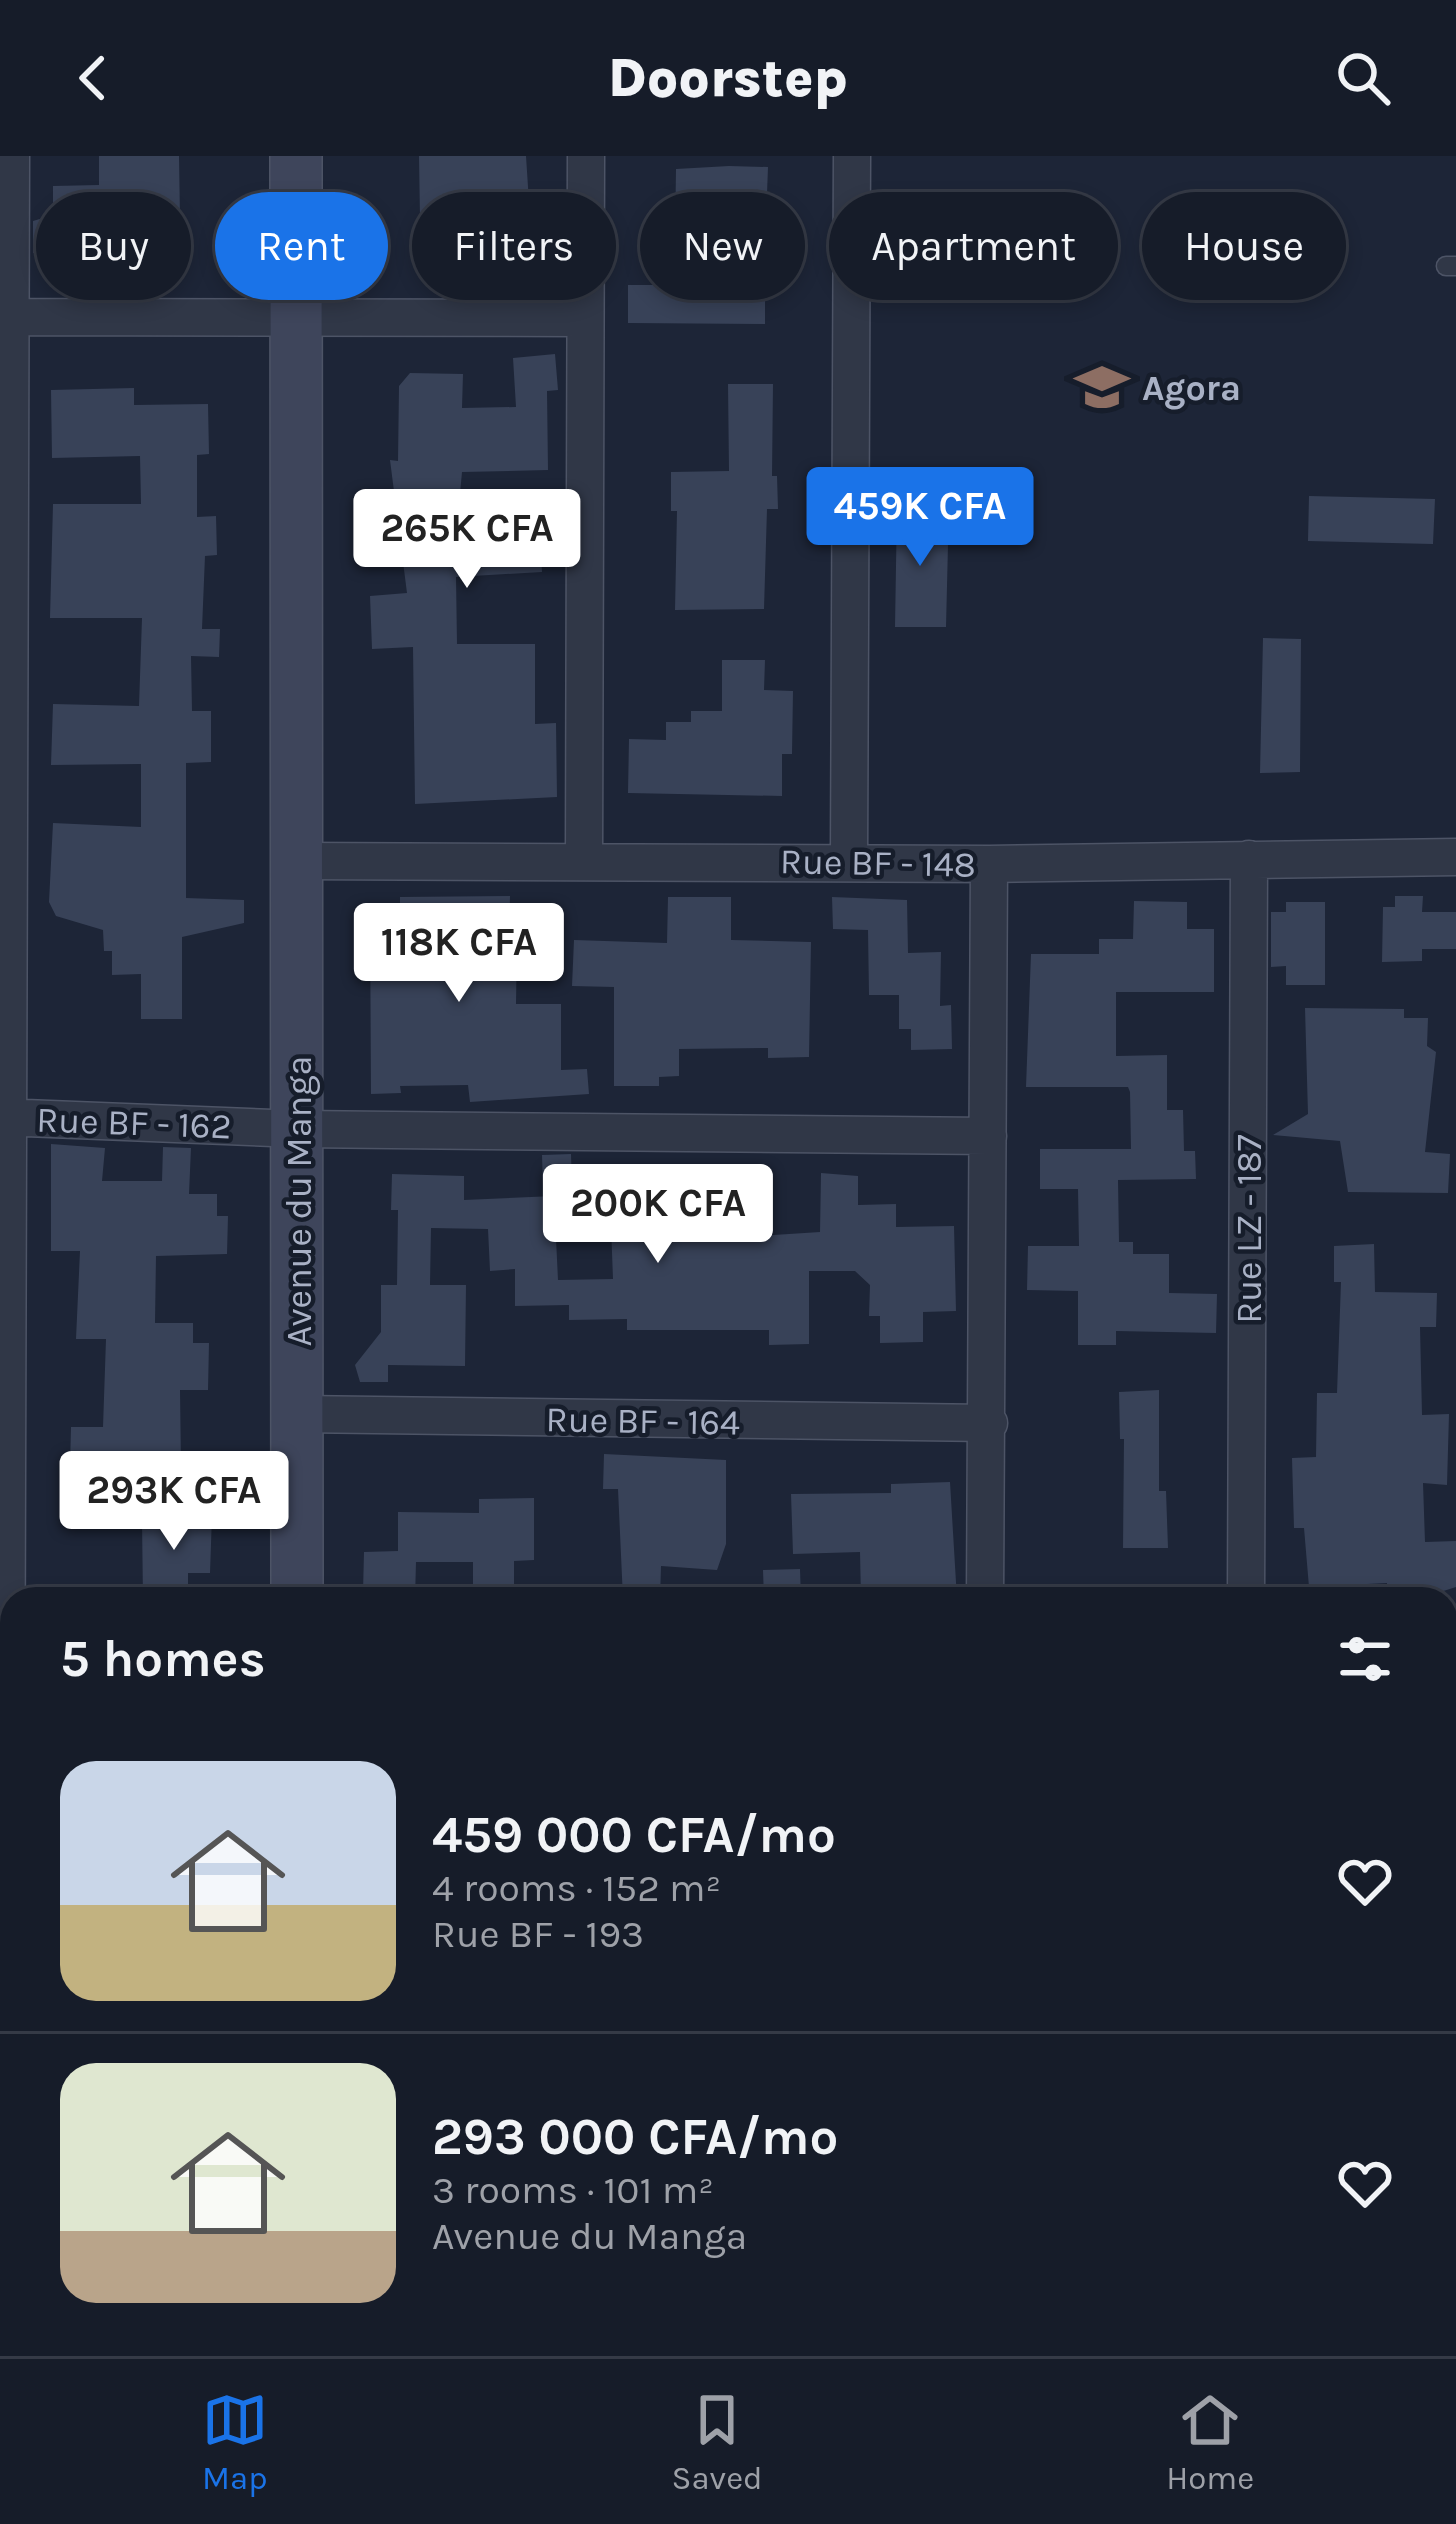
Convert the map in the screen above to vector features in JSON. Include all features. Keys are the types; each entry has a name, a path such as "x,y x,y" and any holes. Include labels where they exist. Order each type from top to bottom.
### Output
{"street":[{"path":"5,1587 6,317 11,156"},
{"name":"Avenue du Manga","path":"296,156 297,1587"},
{"path":"584,860 586,156"},
{"path":"849,860 852,156"},
{"path":"6,317 584,318"},
{"name":"Rue BF - 148","path":"299,861 989,864 1456,857"},
{"name":"Rue LZ - 187","path":"1246,1587 1249,859"},
{"path":"986,1587 989,864"},
{"name":"Rue BF - 162","path":"5,1117 298,1129 988,1136"},
{"name":"Rue BF - 164","path":"298,1414 989,1423"}],"building":[{"path":"99,156 179,156 180,192 53,192 53,186 99,185"},
{"path":"419,156 526,156 528,192 420,192"},
{"path":"768,167 767,192 676,192 676,169"},
{"path":"36,220 36,253 33,253"},
{"path":"628,285 640,285 640,300 765,300 765,324 628,323"},
{"path":"555,354 558,390 547,391 548,470 462,472 457,527 539,522 542,572 456,577 457,644 535,644 535,724 556,723 557,797 415,804 413,647 372,649 370,596 407,593 390,460 398,461 399,386 410,373 463,374 462,408 516,407 513,358"},
{"path":"728,384 773,384 772,476 777,476 778,509 767,509 764,609 675,610 677,511 671,511 671,472 729,471"},
{"path":"134,388 134,405 208,404 209,454 197,455 197,517 216,516 217,555 205,556 202,629 220,629 219,657 191,656 192,711 211,711 211,762 186,763 186,898 244,900 244,923 182,937 182,1019 141,1019 141,974 112,975 112,951 104,951 103,930 56,916 49,902 53,823 141,827 141,764 51,765 53,704 139,706 142,618 50,618 53,504 141,504 140,456 52,458 51,390"},
{"path":"1309,496 1435,499 1433,544 1308,541"},
{"path":"897,505 938,506 936,545 948,545 946,627 895,627"},
{"path":"1263,638 1301,639 1300,772 1260,773"},
{"path":"722,660 765,660 764,690 793,691 792,754 782,754 782,796 628,793 629,739 666,740 666,722 691,722 691,711 722,711"},
{"path":"510,896 509,940 517,940 516,1004 561,1004 561,1070 587,1069 589,1094 470,1102 468,1085 400,1086 401,1093 371,1094 370,911 400,911 400,897"},
{"path":"1395,896 1423,896 1422,912 1456,912 1456,949 1422,949 1422,961 1382,962 1383,907 1395,907"},
{"path":"668,897 731,897 731,940 811,942 809,1057 768,1058 768,1048 679,1049 679,1076 659,1077 659,1086 614,1086 614,987 572,986 574,940 667,943"},
{"path":"832,897 907,900 908,953 941,952 940,1006 951,1005 952,1049 911,1050 911,1029 899,1029 899,995 869,995 868,930 833,929"},
{"path":"1134,901 1187,902 1187,929 1214,929 1214,992 1116,992 1116,1056 1167,1055 1167,1110 1183,1110 1184,1151 1195,1151 1196,1179 1118,1180 1119,1242 1133,1242 1133,1254 1169,1254 1169,1293 1217,1294 1216,1333 1116,1331 1116,1345 1078,1345 1078,1291 1027,1290 1028,1246 1079,1246 1078,1189 1040,1189 1040,1149 1131,1149 1130,1092 1128,1087 1026,1087 1031,954 1099,954 1099,939 1133,939"},
{"path":"1286,902 1325,902 1325,985 1286,985 1286,966 1271,967 1271,912 1286,912"},
{"path":"1305,1008 1404,1009 1404,1018 1428,1018 1427,1046 1436,1052 1425,1152 1450,1154 1448,1193 1348,1192 1340,1141 1273,1135 1308,1114"},
{"path":"51,1144 105,1148 102,1181 162,1181 163,1147 191,1148 189,1194 217,1194 217,1216 228,1216 227,1254 156,1256 155,1323 193,1323 193,1343 209,1343 208,1390 180,1390 181,1467 70,1467 71,1427 103,1427 106,1339 76,1339 80,1251 51,1251"},
{"path":"571,1154 572,1186 543,1187 542,1155"},
{"path":"609,1172 710,1180 711,1239 820,1232 821,1173 858,1176 858,1205 896,1204 896,1227 954,1226 956,1311 923,1312 923,1342 880,1343 880,1316 869,1316 870,1285 855,1271 809,1271 809,1344 769,1345 769,1330 627,1330 627,1319 569,1320 569,1305 515,1306 515,1269 490,1271 488,1229 431,1228 430,1285 466,1285 465,1366 388,1365 388,1382 360,1382 355,1365 381,1332 381,1285 397,1285 398,1210 391,1210 392,1174 464,1176 464,1200 554,1196 558,1280 613,1279"},
{"path":"1374,1244 1375,1292 1437,1293 1436,1327 1420,1327 1422,1415 1449,1414 1447,1485 1423,1483 1425,1542 1456,1541 1456,1587 1387,1587 1387,1583 1309,1587 1304,1528 1294,1528 1292,1458 1316,1457 1317,1393 1337,1393 1341,1282 1334,1282 1334,1246"},
{"path":"1159,1390 1159,1491 1166,1491 1168,1548 1123,1548 1124,1439 1120,1439 1119,1392"},
{"path":"604,1454 726,1460 726,1544 717,1570 661,1566 660,1587 622,1587 618,1489 603,1489"},
{"path":"950,1482 956,1587 861,1587 860,1552 793,1554 791,1494 891,1493 891,1484"},
{"path":"534,1498 534,1560 514,1561 514,1587 473,1587 473,1562 416,1562 415,1587 363,1587 364,1552 398,1551 398,1512 479,1513 479,1499"},
{"path":"152,1512 212,1515 210,1573 188,1573 188,1587 143,1587 142,1521 152,1521"},
{"path":"800,1569 801,1587 764,1587 763,1570"}],"place":[{"name":"Agora","path":"1102,387"}]}
